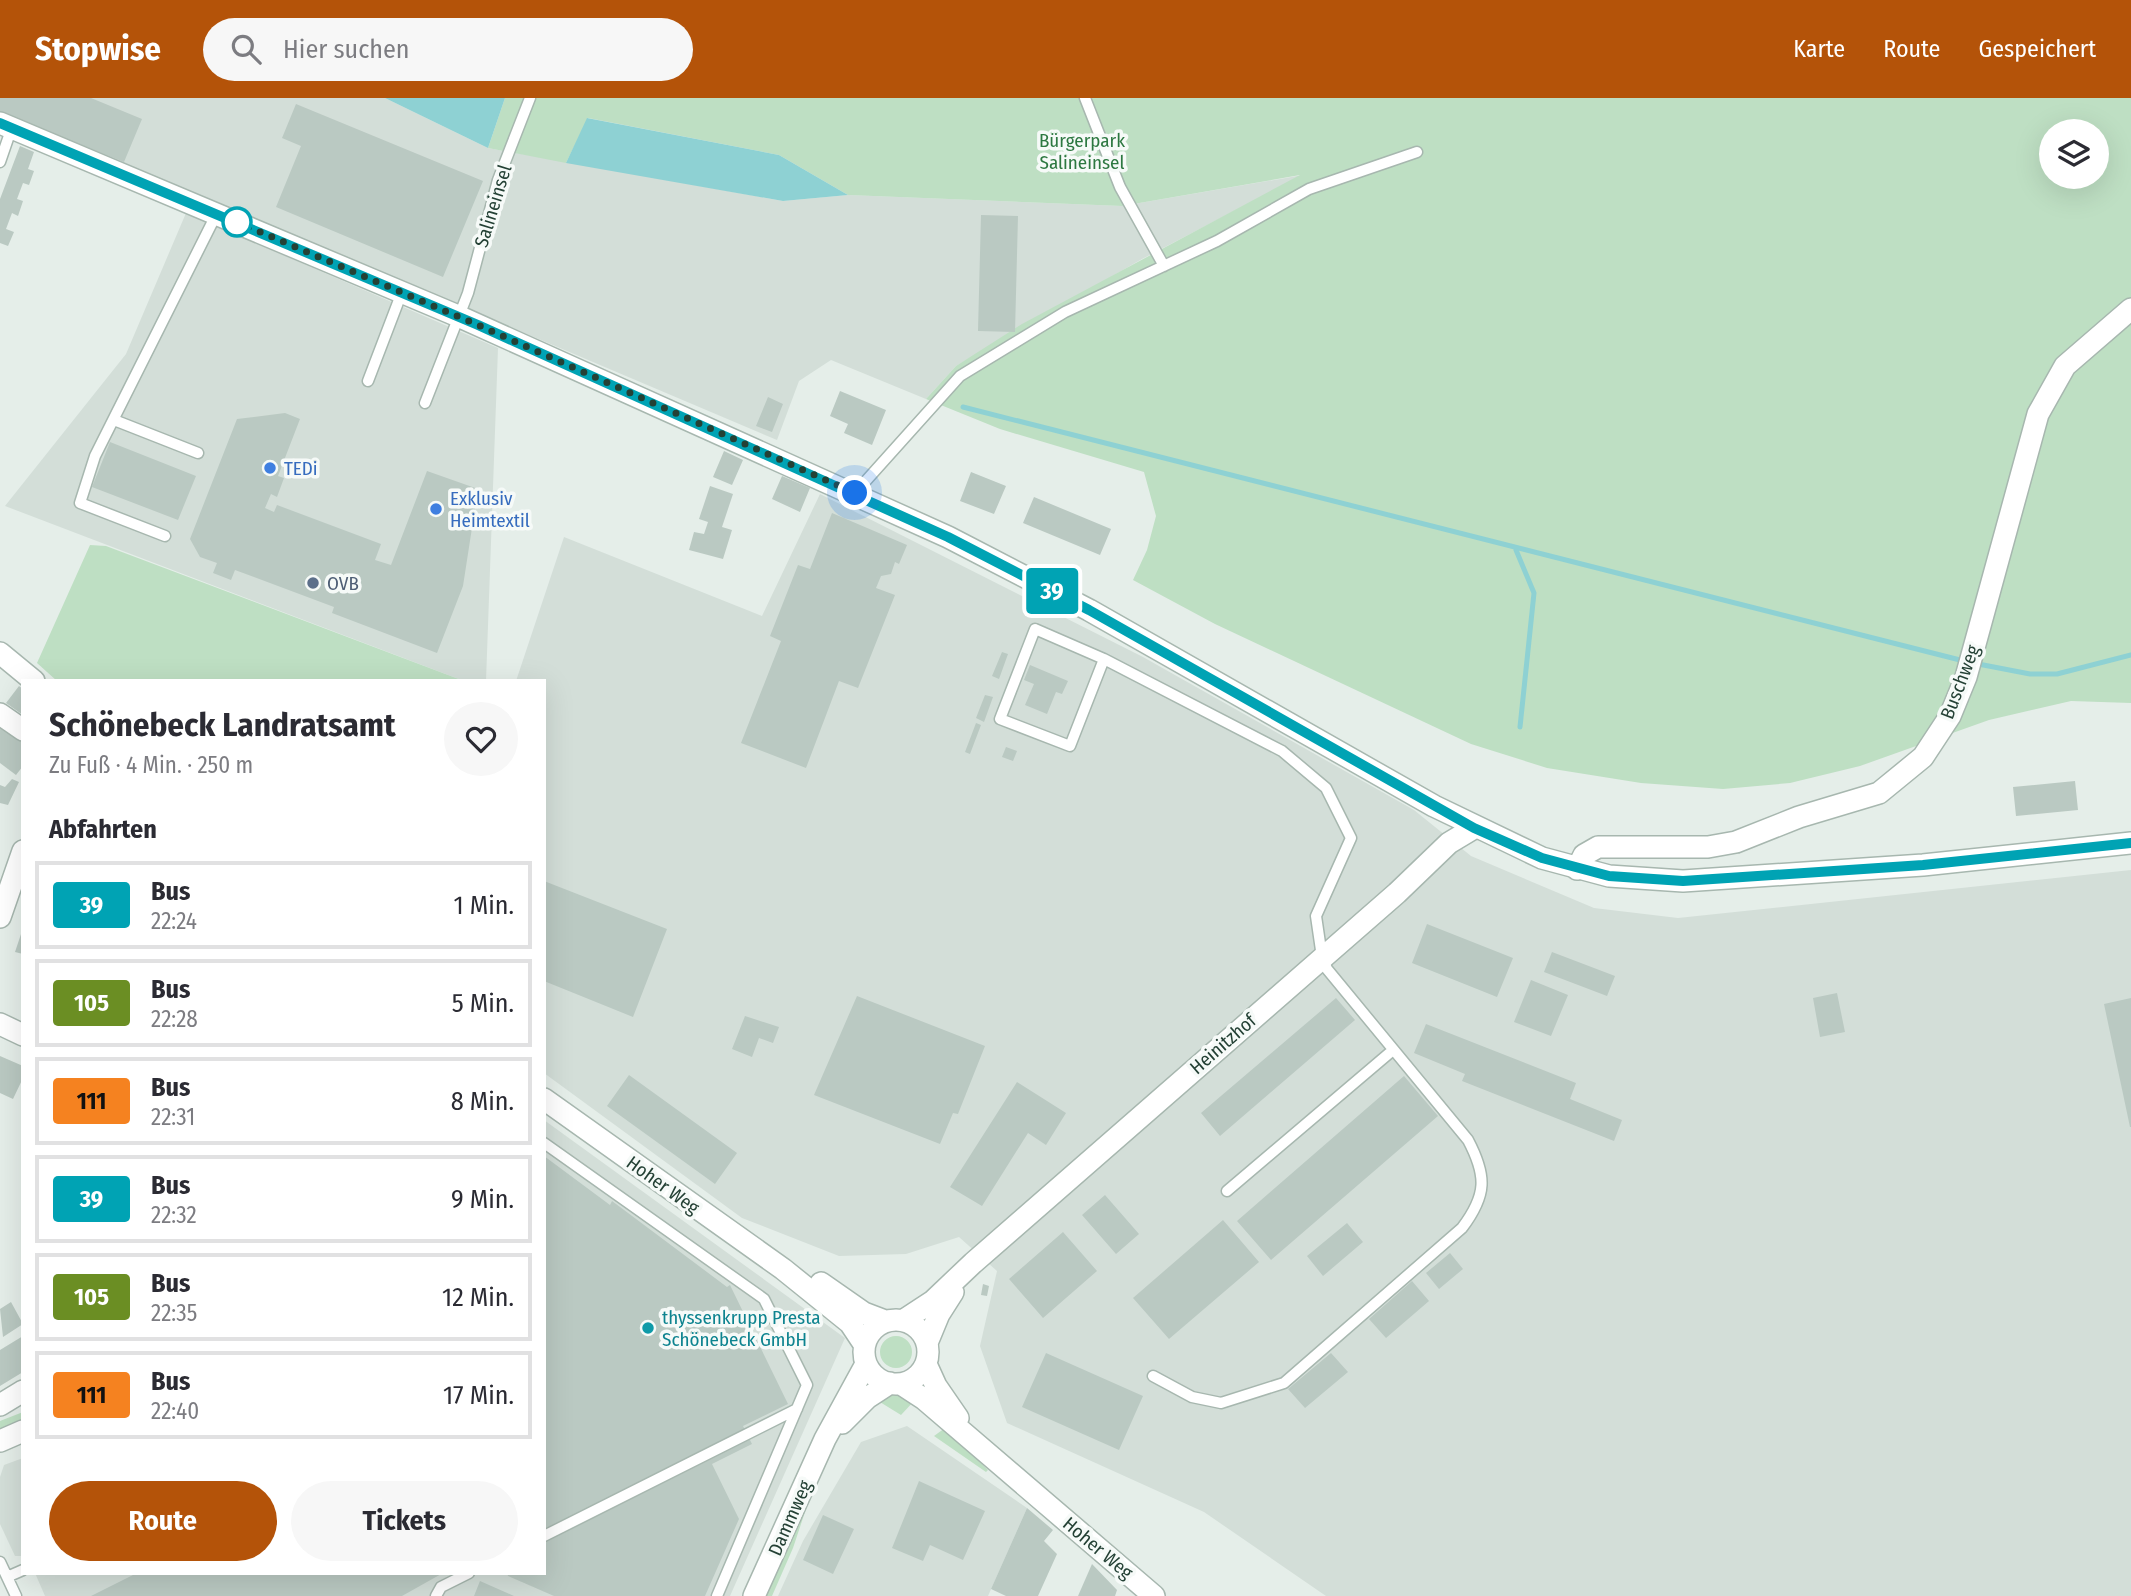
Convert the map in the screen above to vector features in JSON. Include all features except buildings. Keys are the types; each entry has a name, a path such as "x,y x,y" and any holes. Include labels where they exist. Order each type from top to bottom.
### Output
{"street":[{"path":"6,125 458,316 855,493 1089,610 1474,828 1542,858 1577,869 1640,879 1726,880 1923,865 2131,843"},
{"name":"Buschweg","path":"1577,869 1584,855 1598,847 1717,845 1879,793 1923,757 1950,716 1966,677 2038,414 2065,366 2131,309"},
{"path":"0,653 32,679"},
{"path":"0,714 21,729"},
{"name":"Heinitzhof","path":"894,1321 933,1301 973,1263 1397,893 1449,843 1474,828"},
{"path":"0,916 21,857"},
{"path":"0,1024 21,1034"},
{"name":"Hoher Weg","path":"546,1100 783,1269 850,1323 865,1354"},
{"name":"Heinitzhof","path":"927,1343 939,1314 973,1263"},
{"name":"Hoher Weg","path":"783,1269 820,1282 864,1313 894,1321"},
{"path":"894,1321 919,1329 927,1343 926,1364 920,1374 895,1384 880,1380 865,1354 868,1334 894,1321"},
{"name":"Dammweg","path":"754,1596 865,1354"},
{"name":"Hoher Weg","path":"926,1364 936,1386 978,1446"},
{"name":"Hoher Weg","path":"895,1384 924,1399 1154,1596"},
{"name":"Dammweg","path":"825,1439 867,1398 895,1384"},
{"path":"0,1405 21,1392"},
{"path":"0,1441 21,1432"}],"lane":[{"name":"Salineinsel","path":"425,403 467,293 498,180 530,98"},
{"path":"1085,98 1108,162 1164,266"},
{"path":"0,162 6,125"},
{"path":"855,493 960,376 1065,312 1217,242 1309,189 1417,152"},
{"path":"165,536 80,503 95,456 217,214"},
{"path":"368,381 402,292"},
{"path":"114,420 198,453"},
{"path":"1104,659 1070,746 1000,719 1035,629 1104,659 1282,751 1326,788 1351,838 1316,916 1322,957 1327,969 1468,1140 1479,1161 1483,1186 1476,1210 1462,1228 1284,1382 1221,1403 1192,1397 1153,1376"},
{"path":"1227,1191 1393,1050"},
{"path":"546,1144 764,1299 807,1385 717,1596"},
{"path":"546,1535 797,1409"},
{"path":"0,1562 16,1596"},
{"path":"7,1577 21,1571"},
{"path":"436,1596 441,1587 465,1575"}],"shaded area":[{"path":"0,98 385,98 488,148 783,201 848,195 1122,206 1303,175 1142,259 956,366 926,399 831,360 799,381 777,440 0,111"},
{"path":"186,213 498,348 486,679 459,679 5,506 126,354"},
{"path":"820,494 1143,657 1414,810 1471,856 1594,908 1678,918 2131,870 2131,1596 1326,1596 1204,1512 1007,1423 980,1346 997,1271 959,1237 906,1254 839,1256 742,1218 546,1074 546,679 517,679 564,537 762,616"},
{"path":"546,1121 845,1338 730,1596 45,1596 36,1575 546,1575"},
{"path":"907,1426 1027,1508 988,1596 778,1596 803,1541 861,1442"},
{"path":"21,1459 21,1556 15,1556 0,1524 0,1477 4,1465"}],"green space":[{"name":"Bürgerpark Salineinsel","path":"505,98 2131,98 2131,703 2071,701 1989,720 1860,766 1790,783 1723,789 1641,783 1547,768 1471,744 1215,624 1133,580 1147,550 1156,516 1144,472 1000,429 926,399 956,366 1022,324 1300,175 1122,206 848,195 779,155 588,118 566,163 488,148"},
{"path":"90,545 106,546 459,679 55,679 37,663"},
{"path":"896,1336 908,1340 912,1352 908,1364 896,1368 884,1364 880,1352 884,1340"},
{"path":"893,1394 915,1400 901,1415 875,1399"},
{"path":"21,1413 21,1422 0,1429 0,1421"},
{"path":"945,1428 988,1470 986,1472 934,1436"},
{"path":"816,1479 793,1548 772,1596 764,1596"}],"water":[{"path":"385,98 505,98 488,148"},
{"path":"587,118 779,155 848,195 783,201 566,163"}],"waterway":[{"path":"963,407 1964,661"},
{"path":"1516,550 1534,593 1520,727"},
{"path":"1973,663 2030,674 2057,674 2131,655"}],"bus line":[{"name":"39","path":"0,123 478,325 778,458 948,537 1089,610 1474,828 1542,858 1609,876 1683,881 1726,880 1923,865 2131,843"}],"place":[{"name":"TEDi","path":"270,468"},
{"name":"Exklusiv Heimtextil","path":"436,509"},
{"name":"OVB","path":"313,583"},
{"name":"thyssenkrupp Presta Schönebeck GmbH","path":"648,1328"}],"route":[{"path":"237,222 478,325 855,493"}]}
